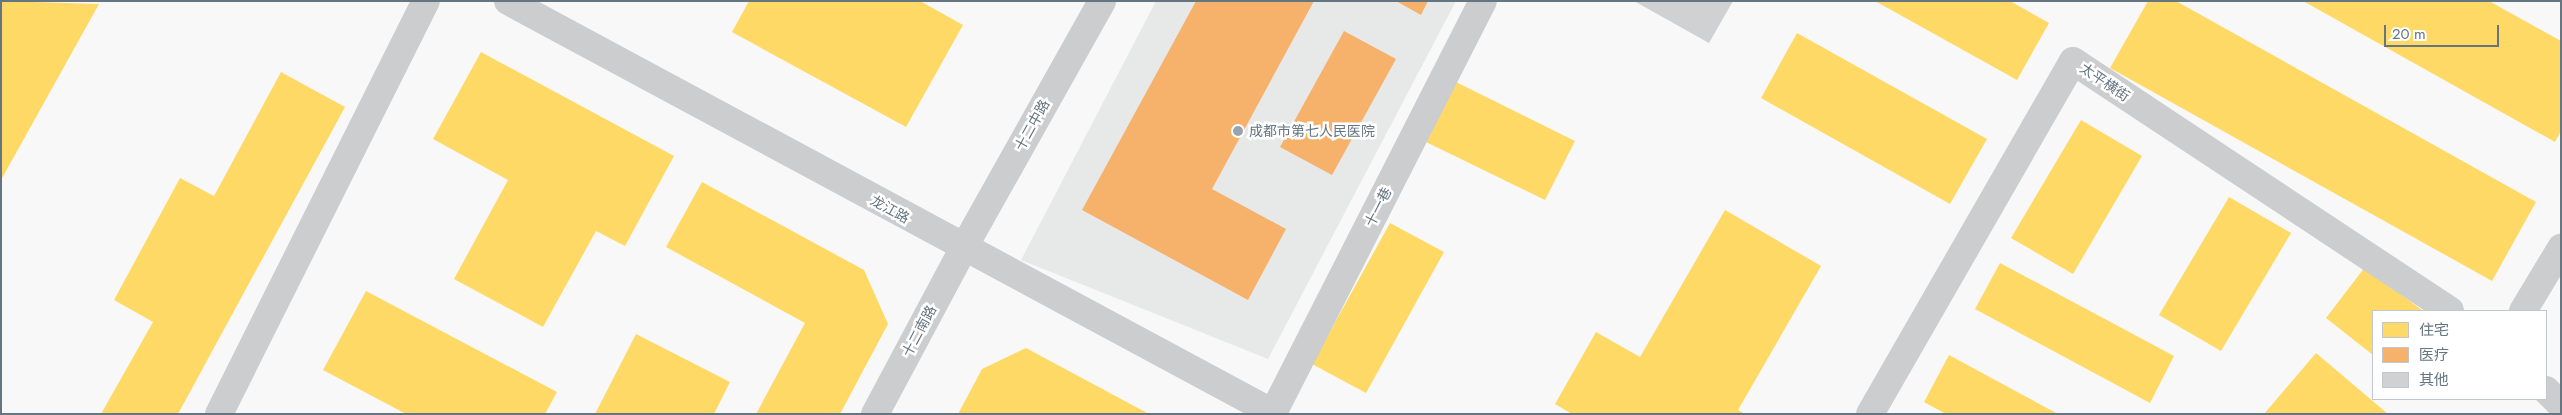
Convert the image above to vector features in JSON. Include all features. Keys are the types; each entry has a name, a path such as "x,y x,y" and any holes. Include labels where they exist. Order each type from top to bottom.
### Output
{"street":[{"path":"219,414 426,1"},
{"name":"龙江路","path":"508,1 963,249 1274,413"},
{"name":"十二中路","path":"963,249 1102,1"},
{"name":"十一巷","path":"1274,413 1483,1"},
{"name":"太平横街","path":"1870,414 2074,61 2448,310"},
{"path":"2524,310 2561,248"},
{"name":"十二南路","path":"875,414 963,249"},
{"path":"2547,391 2561,405"}],"shaded area":[{"name":"成都市第七人民医院","path":"1156,1 1456,1 1268,359 1021,260"}],"building: 住宅":[{"path":"1,1 99,4 1,180"},
{"path":"749,1 920,1 963,25 906,127 732,32"},
{"path":"1875,1 2010,1 2049,23 2017,80"},
{"path":"2148,1 2176,1 2536,202 2492,281 2110,68"},
{"path":"2303,1 2489,1 2561,41 2561,131 2555,142"},
{"path":"1797,33 1987,139 1950,204 1761,98"},
{"path":"481,52 674,156 625,246 596,231 543,327 454,279 508,180 433,139"},
{"path":"281,72 345,107 178,414 101,414 153,322 114,300 180,178 214,196"},
{"path":"1456,82 1575,141 1545,200 1426,142"},
{"path":"2081,120 2142,156 2073,274 2011,238"},
{"path":"702,182 864,270 888,324 840,414 756,414 805,323 666,247"},
{"path":"2229,197 2291,233 2221,351 2159,315"},
{"path":"1725,210 1821,266 1738,410 1745,414 1572,414 1555,404 1596,332 1640,357"},
{"path":"1390,223 1444,252 1366,393 1312,364"},
{"path":"2000,263 2174,356 2150,403 1975,309"},
{"path":"2365,267 2422,310 2372,310 2372,354 2326,318"},
{"path":"366,291 557,392 545,414 406,414 323,370"},
{"path":"636,334 730,382 714,414 595,414"},
{"path":"1026,348 1149,414 958,414 982,369"},
{"path":"2316,353 2388,414 2264,414"},
{"path":"1949,355 2058,414 1946,414 1924,402"}],"building: 医疗":[{"path":"1196,1 1314,1 1212,189 1286,229 1248,300 1082,210"},
{"path":"1396,1 1428,1 1421,15"},
{"path":"1344,31 1396,59 1332,175 1280,147"}],"building: 其他":[{"path":"1634,1 1733,1 1709,43"}],"place":[{"name":"成都市第七人民医院","path":"1238,131"}]}
